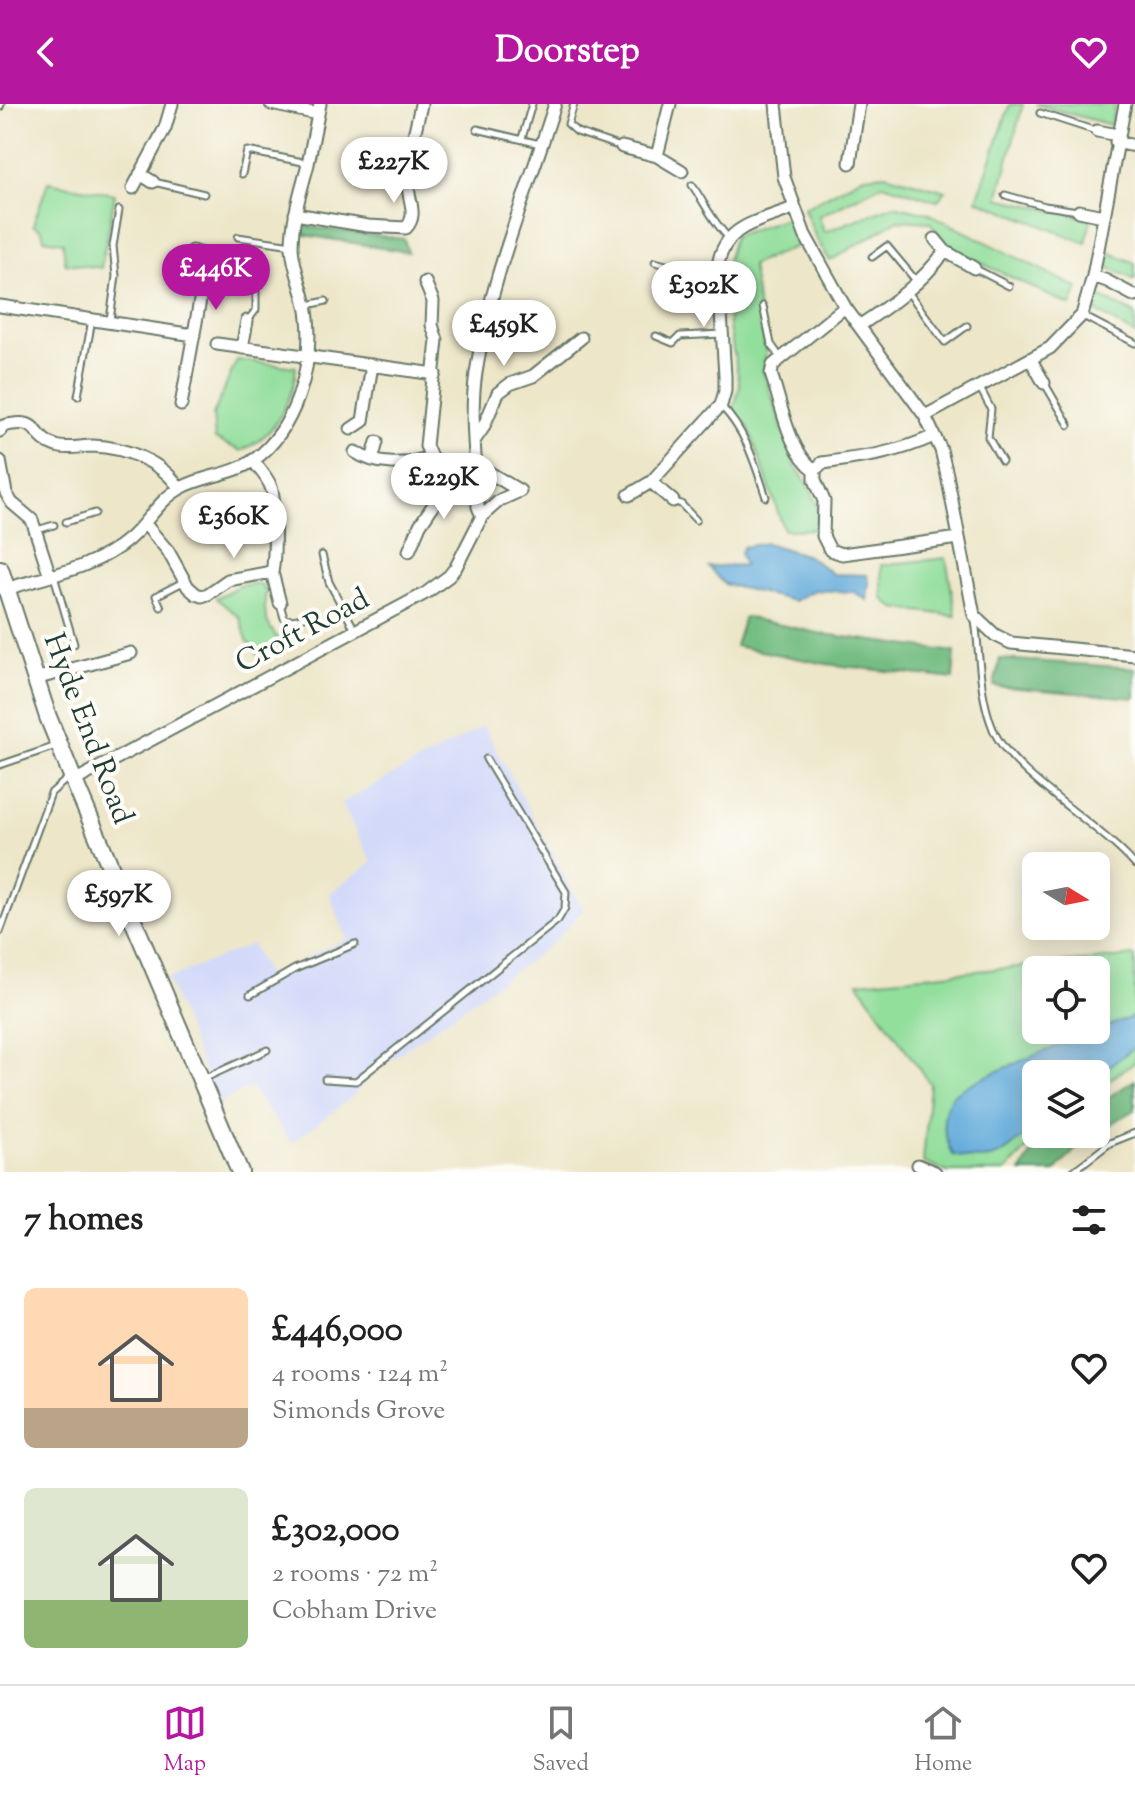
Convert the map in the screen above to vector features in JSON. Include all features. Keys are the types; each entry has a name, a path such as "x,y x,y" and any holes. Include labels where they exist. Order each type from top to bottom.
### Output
{"main road":[{"name":"Hyde End Road","path":"0,569 35,679 72,778 240,1172"}],"street":[{"path":"133,188 165,128 172,104"},
{"path":"6,589 109,555 129,540 156,508 179,488 218,477 253,460 267,448 291,413 300,392 308,356 306,306 292,245 295,214 319,109 271,104"},
{"path":"295,214 368,226 406,228 412,222 408,186 413,133 421,104"},
{"path":"477,469 504,480 520,491 500,500 482,516 478,507 474,441 475,373 501,262 555,104"},
{"path":"657,156 670,104"},
{"path":"776,104 784,177 793,208 845,307 925,416 934,436 947,475 974,615 995,635 1011,643 1135,655"},
{"path":"850,163 859,104"},
{"path":"925,416 1050,348 1082,315 1093,276 1125,104"},
{"path":"1097,131 1135,146"},
{"path":"622,147 657,156 682,171"},
{"path":"140,174 153,182"},
{"path":"629,495 651,482 721,405 725,391 718,265 728,237 793,208"},
{"path":"1079,211 1103,216"},
{"path":"935,239 945,251 974,268"},
{"path":"181,405 208,256 192,251"},
{"path":"859,326 908,292 932,270 945,251"},
{"path":"1093,276 1135,296"},
{"path":"409,551 420,525 440,495 439,475 426,446 437,340 432,325 433,301 425,282"},
{"path":"0,306 194,335"},
{"path":"815,470 805,463 795,445 771,374 773,365 780,357 845,307"},
{"path":"242,348 247,321"},
{"path":"474,441 498,393 510,384 533,376 581,338"},
{"path":"217,344 435,374"},
{"path":"1031,360 1044,383"},
{"path":"351,429 363,421 372,365"},
{"path":"0,431 3,426 26,423 37,429 53,446 93,446 122,452 164,469 179,488"},
{"path":"934,436 893,452 822,463 815,470 815,480 824,501 823,536 830,550 842,554 959,538"},
{"path":"372,460 377,442"},
{"path":"355,452 372,460 403,465 429,457"},
{"path":"253,460 271,485 275,558 272,572 280,603"},
{"path":"0,461 6,493 12,503 27,513 37,530 52,575"},
{"path":"651,482 673,501"},
{"path":"955,512 970,508"},
{"name":"Croft Road","path":"72,778 426,593 449,576 482,516"},
{"path":"145,524 168,551 196,594 202,596 228,580 272,572"},
{"path":"35,679 131,653"},
{"path":"918,1165 935,1172"}],"lane":[{"path":"522,138 532,104"},
{"path":"574,104 568,124 577,132 622,147"},
{"path":"1040,113 1097,131"},
{"path":"477,129 541,145"},
{"path":"242,174 247,151 308,163"},
{"path":"153,182 204,194"},
{"path":"692,185 718,227 728,237"},
{"path":"1005,195 1079,211"},
{"path":"110,322 116,276 113,246 119,210"},
{"path":"238,237 292,245"},
{"path":"872,257 887,246 918,283"},
{"path":"655,262 676,268 718,265"},
{"path":"974,268 1009,286"},
{"path":"247,321 256,310 256,292"},
{"path":"908,292 945,342 967,326"},
{"path":"306,306 326,301"},
{"path":"763,306 771,344 780,357"},
{"path":"1082,315 1135,343"},
{"path":"78,396 92,320"},
{"path":"656,336 673,343 680,336 722,334"},
{"path":"1044,383 1069,425"},
{"path":"980,387 991,409 988,437 1002,461"},
{"path":"721,405 734,419 752,453 766,497"},
{"path":"673,501 681,504 696,520"},
{"path":"66,522 95,513"},
{"path":"37,530 54,525"},
{"path":"322,555 329,582 356,632"},
{"path":"52,575 74,644"},
{"path":"161,607 156,596 185,581"},
{"path":"280,603 284,618 293,620 316,614"},
{"path":"974,615 986,708 1001,744 1135,865"},
{"path":"0,765 59,744"},
{"path":"325,1079 356,1081 558,920 565,908 566,892 486,759"},
{"path":"0,932 51,793 72,778"},
{"path":"250,995 295,969 355,944"},
{"path":"202,1079 267,1050"},
{"path":"1072,1172 1110,1143 1135,1133"}],"shaded area":[{"path":"484,726 583,910 552,944 374,1072 352,1097 292,1143 250,1087 217,1104 167,979 252,944 269,979 347,939 329,894 372,862 341,803"}],"green space":[{"path":"1010,104 1023,104 998,198 1091,219 1086,243 977,200"},
{"path":"1035,104 1115,104 1111,125"},
{"path":"885,174 946,191 937,201 883,184 819,216 824,232 894,205 928,213 1078,288 1071,306 950,248 930,222 898,220 830,261 816,238 804,208 864,176"},
{"path":"48,182 115,194 101,268 65,263 63,242 44,239 42,230 33,225"},
{"path":"788,217 799,245 751,265 766,351 764,373 795,465 809,486 818,508 818,529 784,530 749,428 733,410 740,386 729,328 727,261 734,236"},
{"path":"301,226 404,239 408,252 299,234"},
{"path":"1103,250 1135,263 1135,280 1101,264"},
{"path":"1093,294 1135,314 1135,335 1091,308"},
{"path":"237,360 296,367 290,395 276,423 261,439 241,451 215,439 213,415"},
{"path":"946,558 956,616 895,608 883,599 881,565"},
{"path":"258,583 266,591 268,624 280,641 258,655 247,640 240,618 216,598 239,586"},
{"path":"744,617 823,634 955,652 953,679 826,664 735,646"},
{"path":"1000,659 1135,668 1135,698 994,686"},
{"path":"1135,956 1135,1062 1110,1079 1110,1060 1022,1060 1022,1148 1028,1148 1005,1172 947,1172 923,1162 930,1084 858,982 1022,967 1022,1044 1110,1044 1110,958"},
{"path":"1135,1080 1135,1110 1110,1124 1110,1096"},
{"path":"1038,1148 1077,1148 1055,1172 1021,1172"}],"water":[{"path":"766,543 808,556 833,574 867,575 867,600 854,592 814,590 794,601 724,584 708,567 744,565 740,554 743,547"},
{"path":"1135,1016 1135,1047 1110,1066 1110,1060 1025,1060 1063,1044 1110,1044 1110,1026"},
{"path":"1022,1061 1022,1138 990,1158 953,1155 944,1126 945,1111 952,1096"}],"waterway":[{"path":"536,187 564,104"}]}
